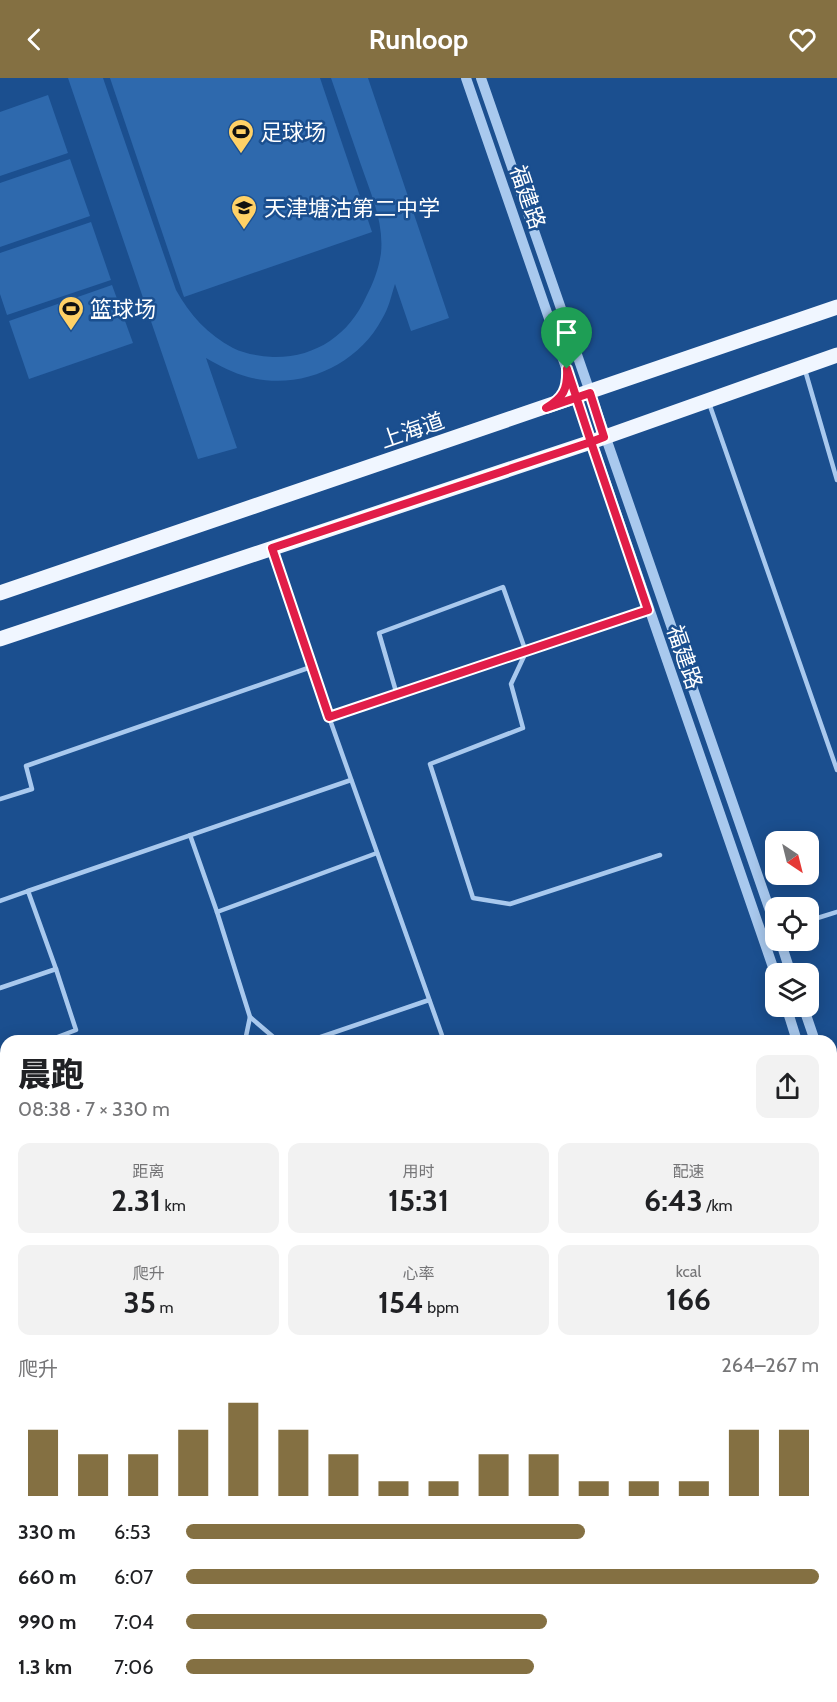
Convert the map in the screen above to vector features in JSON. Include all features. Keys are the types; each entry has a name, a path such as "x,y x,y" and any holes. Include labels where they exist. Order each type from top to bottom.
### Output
{"main road":[{"name":"上海道","path":"0,593 837,307"},
{"path":"0,639 598,439 837,355"}],"street":[{"name":"福建路","path":"466,78 567,369 583,395"},
{"name":"福建路","path":"481,78 598,439 765,900"},
{"path":"546,408 559,400 565,392 567,369"},
{"name":"福建路","path":"598,439 648,610 771,963"},
{"path":"789,1017 795,1035"},
{"path":"807,1017 813,1035"}],"lane":[{"path":"804,367 837,480"},
{"path":"708,400 837,770"},
{"path":"272,548 311,667 442,1035"},
{"path":"397,695 379,633 503,587 526,652 511,684 523,728 430,764 473,898 510,904 660,855"},
{"path":"329,717 648,610"},
{"path":"0,799 32,789 26,766 311,667"},
{"path":"0,900 351,780"},
{"path":"190,835 217,912 249,1017 246,1035"},
{"path":"217,912 377,853"},
{"path":"28,891 76,1030 63,1035"},
{"path":"819,918 837,912"},
{"path":"0,988 56,969"},
{"path":"327,1035 429,1000"},
{"path":"249,1017 271,1035"}],"shaded area":[{"path":"68,78 103,78 176,290 187,307 207,330 224,343 247,353 273,357 303,353 329,342 350,323 359,311 375,276 381,253 379,219 331,78 368,78 449,318 411,331 395,284 386,311 371,336 358,350 325,371 307,377 268,380 248,377 206,358 237,448 198,459"},
{"name":"足球场","path":"110,78 320,78 372,232 184,297"},
{"path":"48,95 68,153 0,176 0,112"},
{"path":"70,159 90,216 0,247 0,183"},
{"name":"篮球场","path":"91,222 111,280 7,315 0,294 0,253"},
{"name":"篮球场","path":"112,285 133,343 29,379 9,321"}],"place":[{"name":"足球场","path":"241,155"},
{"name":"天津塘沽第二中学","path":"244,231"},
{"name":"篮球场","path":"71,332"}],"route":[{"path":"567,369 565,392 559,400 546,408 576,398 590,393 604,437 591,442 648,610 329,717 272,548 591,442 576,398 567,369"}]}
